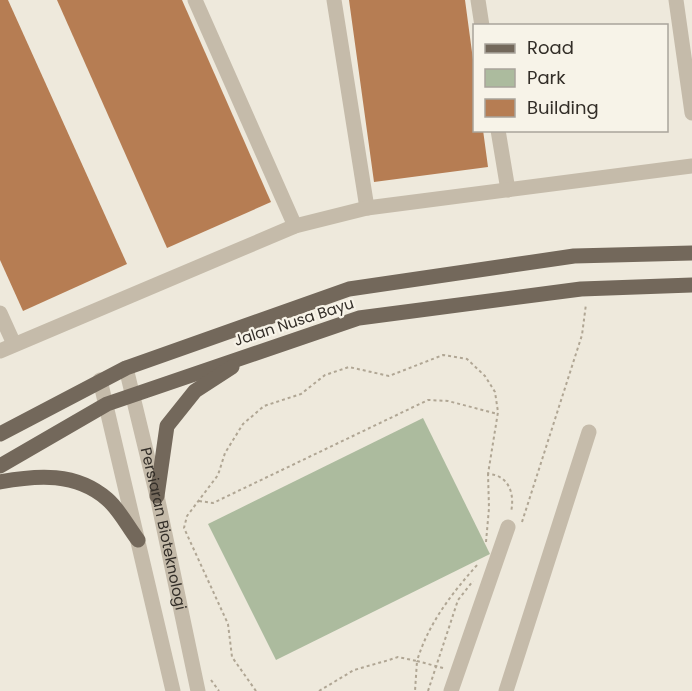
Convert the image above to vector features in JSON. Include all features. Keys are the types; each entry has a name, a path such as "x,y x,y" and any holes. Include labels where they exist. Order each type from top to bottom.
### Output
{"main road":[{"name":"Jalan Nusa Bayu","path":"0,434 126,368 349,289 574,256 692,253"},
{"name":"Jalan Nusa Bayu","path":"0,466 107,404 359,318 581,289 692,285"},
{"path":"157,496 167,426 195,391 252,354"},
{"path":"0,482 34,476 75,480 107,499 138,540"}],"street":[{"path":"195,0 296,226"},
{"path":"334,0 367,208"},
{"path":"478,0 482,24"},
{"path":"676,0 692,113"},
{"path":"498,132 508,190"},
{"path":"0,351 296,226 367,208 692,166"},
{"path":"0,313 15,344"},
{"name":"Persiaran Bioteknologi","path":"126,368 157,496 198,691"},
{"name":"Persiaran Bioteknologi","path":"100,380 173,691"},
{"path":"506,691 589,432"},
{"path":"451,691 508,527"}],"path":[{"path":"582,335 586,304"},
{"path":"256,691 232,657 228,624 184,528 187,516 218,475 225,453 250,418 264,406 301,394 326,375 349,367 389,376 443,355 467,359 485,376 495,392 498,414 488,474 489,508 485,543"},
{"path":"198,501 213,503 428,400 448,401 498,414"},
{"path":"488,474 497,474 508,484 514,498 508,527"},
{"path":"415,691 417,661 423,640 440,611 481,560"},
{"path":"319,691 354,670 398,657 458,672"},
{"path":"208,674 219,691"}],"green space":[{"path":"423,418 490,554 276,660 208,524"}],"building":[{"path":"0,0 8,0 127,264 23,311 0,260"},
{"path":"57,0 182,0 271,202 167,248"},
{"path":"349,0 465,0 473,60 473,132 483,132 488,167 374,182"}]}
